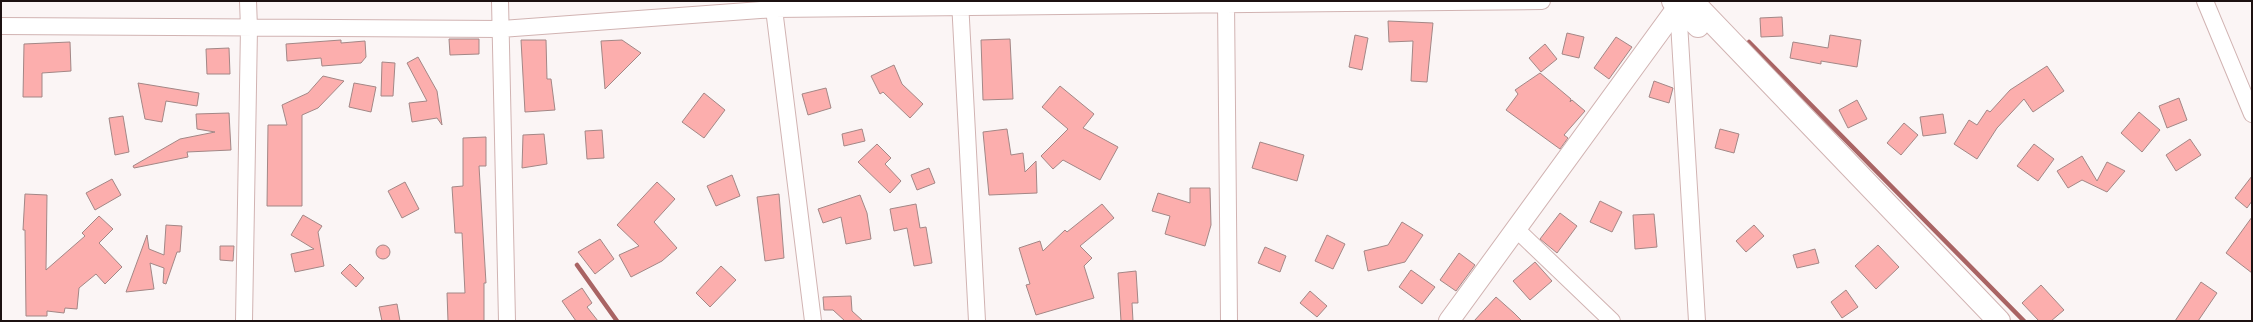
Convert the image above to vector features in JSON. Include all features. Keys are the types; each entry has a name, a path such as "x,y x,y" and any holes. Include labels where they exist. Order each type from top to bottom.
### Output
{"highway":[{"path":"1682,2 1980,321"},
{"path":"1682,2 1999,321"}],"street":[{"path":"244,321 249,28 248,1"},
{"path":"500,1 507,321"},
{"path":"1,26 500,29 774,5 1542,1"},
{"path":"2205,1 2252,114"},
{"path":"1449,321 1682,2"},
{"path":"1682,2 1697,321"},
{"path":"1226,3 1229,321"},
{"path":"961,4 977,321"},
{"path":"774,5 813,321"},
{"path":"1516,229 1612,321"}],"building":[{"path":"1782,17 1783,36 1761,37 1760,18"},
{"path":"1388,21 1433,23 1427,82 1411,81 1413,41 1389,42"},
{"path":"1567,33 1584,37 1579,58 1562,54"},
{"path":"1355,35 1368,38 1362,70 1349,67"},
{"path":"1830,35 1861,40 1857,67 1821,61 1821,64 1790,58 1793,42 1828,48"},
{"path":"1616,37 1632,47 1609,79 1594,68"},
{"path":"449,39 479,39 479,54 450,55"},
{"path":"1010,39 1013,99 983,100 981,40"},
{"path":"341,40 341,43 365,41 366,57 361,63 322,66 321,58 287,61 286,44"},
{"path":"521,40 546,40 547,79 551,79 555,110 525,112"},
{"path":"622,40 641,53 605,89 601,41"},
{"path":"70,42 71,71 42,73 42,97 23,97 24,44"},
{"path":"1545,44 1557,59 1541,72 1529,58"},
{"path":"229,48 230,74 207,74 206,49"},
{"path":"418,57 437,91 442,125 437,118 412,122 409,103 427,101 407,63"},
{"path":"382,62 395,63 393,96 381,96"},
{"path":"894,65 902,84 923,104 910,118 883,92 880,94 871,76"},
{"path":"2047,66 2064,91 2033,112 2024,99 1997,128 1977,159 1954,144 1969,120 1977,125 1987,110 1990,112 2010,90"},
{"path":"1540,73 1571,99 1570,102 1572,100 1585,111 1564,135 1568,138 1560,149 1506,110 1518,94 1515,90"},
{"path":"323,76 344,81 318,108 302,115 302,206 267,206 268,125 287,125 282,105 308,93"},
{"path":"1654,81 1673,88 1669,103 1649,97"},
{"path":"138,83 199,93 197,106 166,101 162,122 145,119"},
{"path":"354,83 376,87 371,112 349,107"},
{"path":"1060,86 1094,114 1083,128 1118,147 1100,180 1063,160 1053,169 1041,156 1068,129 1042,107"},
{"path":"826,88 831,108 808,115 802,94"},
{"path":"704,93 725,110 704,138 682,122"},
{"path":"2179,98 2187,120 2167,128 2159,106"},
{"path":"1857,100 1867,119 1848,128 1839,110"},
{"path":"2139,112 2160,130 2142,152 2121,133"},
{"path":"229,113 231,150 187,152 188,157 134,168 133,166 180,139 215,132 197,129 196,114"},
{"path":"1943,114 1946,133 1923,136 1920,117"},
{"path":"123,116 129,152 115,155 109,118"},
{"path":"1904,123 1918,135 1901,155 1887,143"},
{"path":"862,129 865,141 844,146 842,134"},
{"path":"1007,129 1011,155 1023,153 1025,172 1036,161 1037,193 989,195 983,132"},
{"path":"1720,129 1739,134 1734,153 1715,148"},
{"path":"602,130 604,158 587,159 585,131"},
{"path":"544,134 547,164 522,168 523,135"},
{"path":"486,137 486,166 479,166 486,283 484,283 484,321 448,321 447,293 465,293 462,233 455,233 452,187 463,186 463,138"},
{"path":"2190,139 2201,155 2176,171 2166,155"},
{"path":"1260,142 1304,155 1297,181 1252,168"},
{"path":"877,144 891,158 885,164 901,181 890,193 858,162"},
{"path":"2034,144 2054,159 2038,181 2017,166"},
{"path":"2082,156 2097,181 2107,162 2125,171 2107,192 2082,180 2068,188 2057,171"},
{"path":"929,168 935,183 917,190 911,175"},
{"path":"732,175 740,196 716,206 707,186"},
{"path":"2252,176 2252,201 2247,208 2235,198"},
{"path":"112,179 121,195 95,210 86,193"},
{"path":"405,182 419,209 402,218 388,191"},
{"path":"657,182 675,199 654,222 677,248 662,261 631,277 619,255 639,246 617,225"},
{"path":"1190,188 1210,188 1211,225 1205,246 1165,234 1170,216 1152,211 1158,193 1190,203"},
{"path":"25,194 47,195 46,270 85,236 82,233 99,216 113,229 99,243 122,267 105,284 96,274 79,288 77,309 65,308 64,313 47,311 47,316 26,316 25,230 23,230"},
{"path":"779,194 784,258 765,261 757,197"},
{"path":"860,195 867,213 871,239 846,244 841,217 823,223 818,209"},
{"path":"1600,201 1622,212 1612,232 1590,222"},
{"path":"916,204 920,228 926,227 932,263 914,266 907,228 894,231 890,209"},
{"path":"1102,204 1114,218 1080,246 1092,258 1084,266 1094,298 1036,315 1026,285 1030,284 1019,248 1040,241 1043,251 1065,230 1067,232"},
{"path":"1560,213 1577,226 1557,253 1540,239"},
{"path":"1654,214 1657,247 1635,249 1633,215"},
{"path":"303,215 322,226 318,232 324,266 295,272 291,254 314,249 291,235"},
{"path":"2252,217 2252,273 2226,253"},
{"path":"1402,222 1423,235 1405,262 1368,271 1364,251 1388,245"},
{"path":"166,225 182,226 180,252 177,252 166,284 163,283 164,268 150,263 154,289 126,292 147,235 149,249 164,255"},
{"path":"1754,225 1764,236 1746,252 1736,241"},
{"path":"1327,235 1345,244 1333,269 1315,261"},
{"path":"600,239 614,259 595,274 578,252"},
{"path":"380,245 386,245 390,249 390,255 386,259 380,259 376,255 376,249"},
{"path":"1878,245 1899,267 1876,289 1855,266"},
{"path":"220,246 234,246 233,261 220,260"},
{"path":"1265,247 1286,256 1280,272 1258,263"},
{"path":"1815,249 1819,263 1797,268 1793,255"},
{"path":"1459,253 1475,265 1456,291 1440,280"},
{"path":"1535,262 1552,281 1530,300 1513,281"},
{"path":"350,264 364,278 356,287 341,273"},
{"path":"721,266 736,280 710,307 696,293"},
{"path":"1411,270 1435,287 1422,304 1399,287"},
{"path":"1136,271 1138,303 1132,303 1133,321 1121,321 1118,273"},
{"path":"2201,282 2217,293 2198,321 2175,321"},
{"path":"2041,285 2064,310 2051,321 2039,321 2022,303"},
{"path":"582,288 592,303 587,307 598,321 576,321 562,301"},
{"path":"1846,290 1858,307 1842,318 1831,302"},
{"path":"1310,291 1327,306 1317,317 1300,303"},
{"path":"851,296 852,311 863,321 845,321 833,310 824,310 823,297"},
{"path":"1496,297 1514,313 1522,321 1474,321"},
{"path":"397,304 400,321 382,321 379,307"}],"waterway":[{"path":"1749,42 2024,321"},
{"path":"577,265 617,321"}]}
